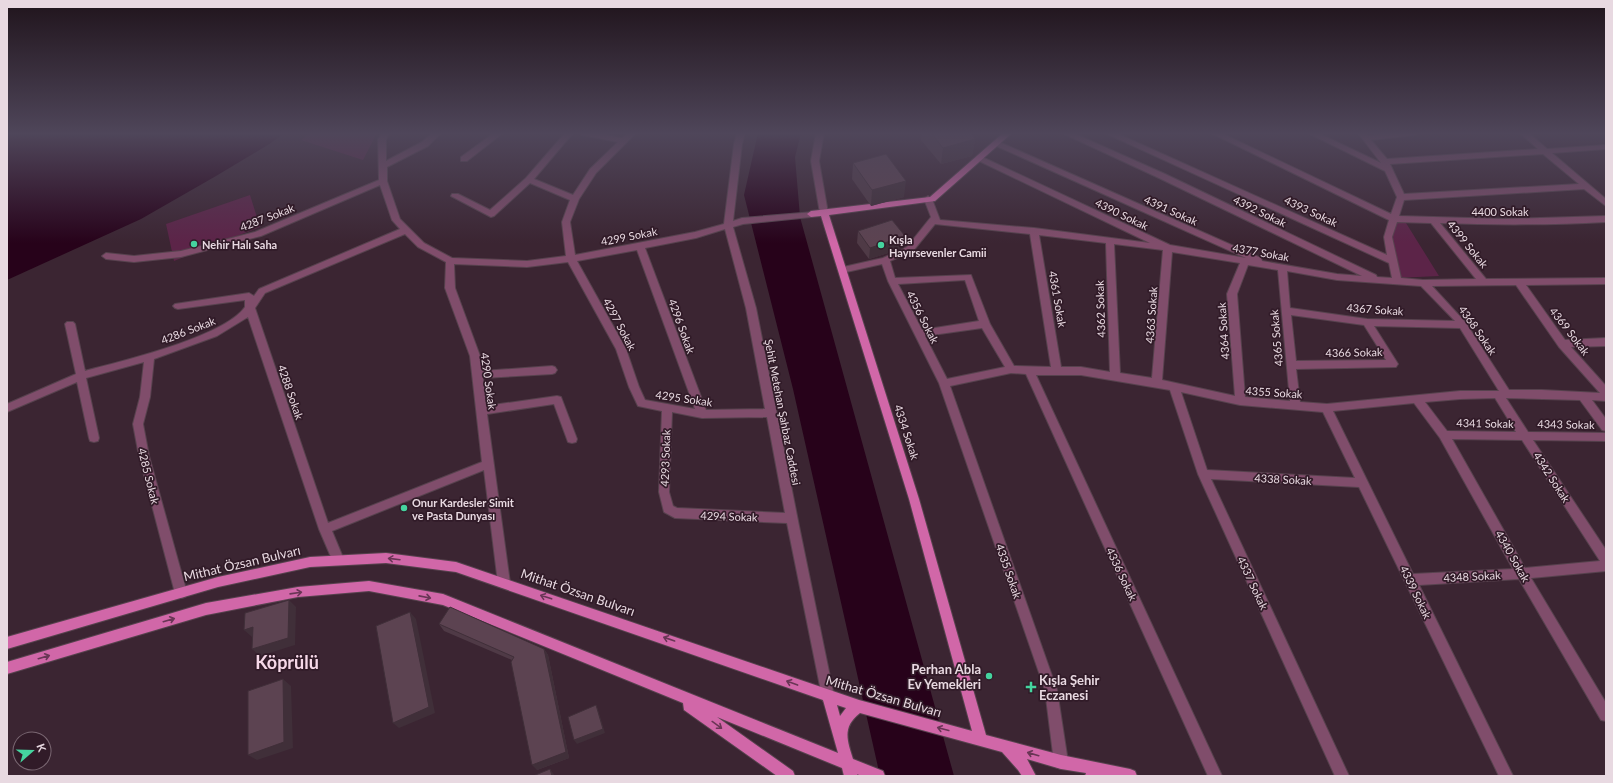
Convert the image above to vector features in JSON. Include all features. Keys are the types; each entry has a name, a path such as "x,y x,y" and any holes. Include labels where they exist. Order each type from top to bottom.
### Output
{"main road":[{"path":"812,214 932,199 966,170"},
{"name":"4334 Sokak","path":"824,213 914,499 981,739"},
{"name":"Mithat Özsan Bulvarı","path":"7,643 218,582 310,562 386,558 456,567 658,635 859,706 1096,772 1130,776"},
{"path":"7,668 206,609 298,592 369,586 443,600 674,694 853,770 878,776"},
{"path":"674,694 788,776"},
{"path":"828,696 840,737 853,770"},
{"path":"840,737 843,722 851,711 859,706"},
{"path":"1005,746 1026,772"}],"street":[{"path":"383,170 383,181 396,220 421,245 450,261"},
{"path":"455,196 491,214 529,180 538,170"},
{"path":"571,259 566,222 575,199 594,170"},
{"name":"Şehit Metehan Şahbaz Caddesi","path":"735,170 728,225 751,308 828,696"},
{"name":"4334 Sokak","path":"816,170 824,213"},
{"name":"4390 Sokak","path":"1004,170 1168,248"},
{"name":"4391 Sokak","path":"1055,170 1277,267"},
{"name":"4392 Sokak","path":"1148,170 1379,280"},
{"name":"4393 Sokak","path":"1190,170 1393,261"},
{"path":"1291,170 1394,219"},
{"path":"1388,170 1401,197 1388,237 1397,281"},
{"path":"1567,170 1606,203"},
{"path":"529,180 575,199"},
{"name":"4287 Sokak","path":"106,256 134,259 181,254 258,234 383,181"},
{"path":"1401,197 1587,186"},
{"path":"842,270 885,260 910,249 936,218 928,199"},
{"name":"4299 Sokak","path":"450,261 527,264 571,259 696,235 742,221 812,214"},
{"name":"4377 Sokak","path":"936,218 937,222 1034,231 1168,248 1337,277 1423,283 1606,281"},
{"name":"4400 Sokak","path":"1394,219 1504,222 1606,219"},
{"name":"4399 Sokak","path":"1434,221 1483,282"},
{"name":"4286 Sokak","path":"7,408 81,376 149,357 214,334 244,316 262,291 406,230"},
{"name":"4361 Sokak","path":"1034,231 1057,371"},
{"name":"4362 Sokak","path":"1110,240 1115,377"},
{"name":"4296 Sokak","path":"640,246 702,414"},
{"name":"4363 Sokak","path":"1157,383 1168,248"},
{"name":"4297 Sokak","path":"571,259 621,349 634,387 642,403"},
{"name":"4356 Sokak","path":"885,260 892,281 944,383"},
{"name":"4290 Sokak","path":"450,261 450,288 475,356 504,583"},
{"name":"4364 Sokak","path":"1240,401 1232,294 1245,261"},
{"name":"4365 Sokak","path":"1277,267 1286,311 1295,405"},
{"path":"892,281 968,277 985,324 1011,369"},
{"name":"4369 Sokak","path":"1519,282 1562,344 1606,393"},
{"name":"4368 Sokak","path":"1423,283 1463,325 1503,395"},
{"name":"4288 Sokak","path":"178,306 249,296 250,308 325,529 338,560"},
{"name":"4367 Sokak","path":"1286,311 1367,322 1463,325"},
{"name":"4366 Sokak","path":"1291,365 1393,364 1367,322"},
{"path":"70,324 94,438"},
{"path":"918,334 985,324"},
{"path":"1562,344 1606,342"},
{"name":"4285 Sokak","path":"149,357 145,397 138,424 144,456 180,593"},
{"name":"4355 Sokak","path":"944,383 1011,369 1029,371 1081,371 1157,383 1240,401 1326,408 1460,396 1503,395 1606,397"},
{"path":"478,375 552,370"},
{"name":"4336 Sokak","path":"1029,371 1215,776"},
{"name":"4335 Sokak","path":"944,383 1051,690 1061,762"},
{"name":"4337 Sokak","path":"1174,387 1203,474 1342,776"},
{"name":"4342 Sokak","path":"1503,395 1524,435 1606,560"},
{"path":"1582,396 1606,427"},
{"path":"482,411 557,400 572,439"},
{"name":"4340 Sokak","path":"1417,400 1444,435 1522,574 1606,715"},
{"name":"4295 Sokak","path":"642,403 702,414 771,413"},
{"name":"4293 Sokak","path":"667,408 664,492 668,508"},
{"name":"4339 Sokak","path":"1326,408 1506,776"},
{"name":"4341 Sokak","path":"1444,435 1524,435"},
{"name":"4343 Sokak","path":"1524,435 1606,437"},
{"path":"325,529 488,464"},
{"name":"4338 Sokak","path":"1203,474 1363,483"},
{"name":"4294 Sokak","path":"668,508 675,513 792,518"},
{"name":"4348 Sokak","path":"1410,580 1522,574 1606,566"}],"shaded area":[{"path":"7,170 227,170 141,219 7,280"},
{"path":"750,170 796,170 800,217 954,776 880,776 793,389 744,195"},
{"name":"Nehir Halı Saha","path":"250,195 260,227 174,261 166,224"},
{"path":"1395,220 1406,223 1439,276 1396,278 1388,237"}],"building":[{"path":"858,170 898,170 906,181 872,190"},
{"path":"892,220 905,236 870,248 858,231"},
{"path":"289,600 288,638 252,649 253,627 244,630 245,613"},
{"path":"450,607 544,649 566,752 532,765 511,662 514,657 439,624"},
{"path":"410,612 429,707 393,723 376,626"},
{"path":"283,679 284,742 248,755 248,691"},
{"path":"596,705 603,729 574,740 568,717"},
{"path":"550,769 552,776 533,776"}],"place":[{"name":"Nehir Halı Saha","path":"194,244"},
{"name":"Kışla Hayırsevenler Camii","path":"881,245"},
{"name":"Onur Kardesler Simit ve Pasta Dunyası","path":"404,508"},
{"name":"Perhan Abla Ev Yemekleri","path":"989,676"},
{"name":"Kışla Şehir Eczanesi","path":"1031,687"}],"district":[{"name":"Köprülü","path":"287,662"}]}
